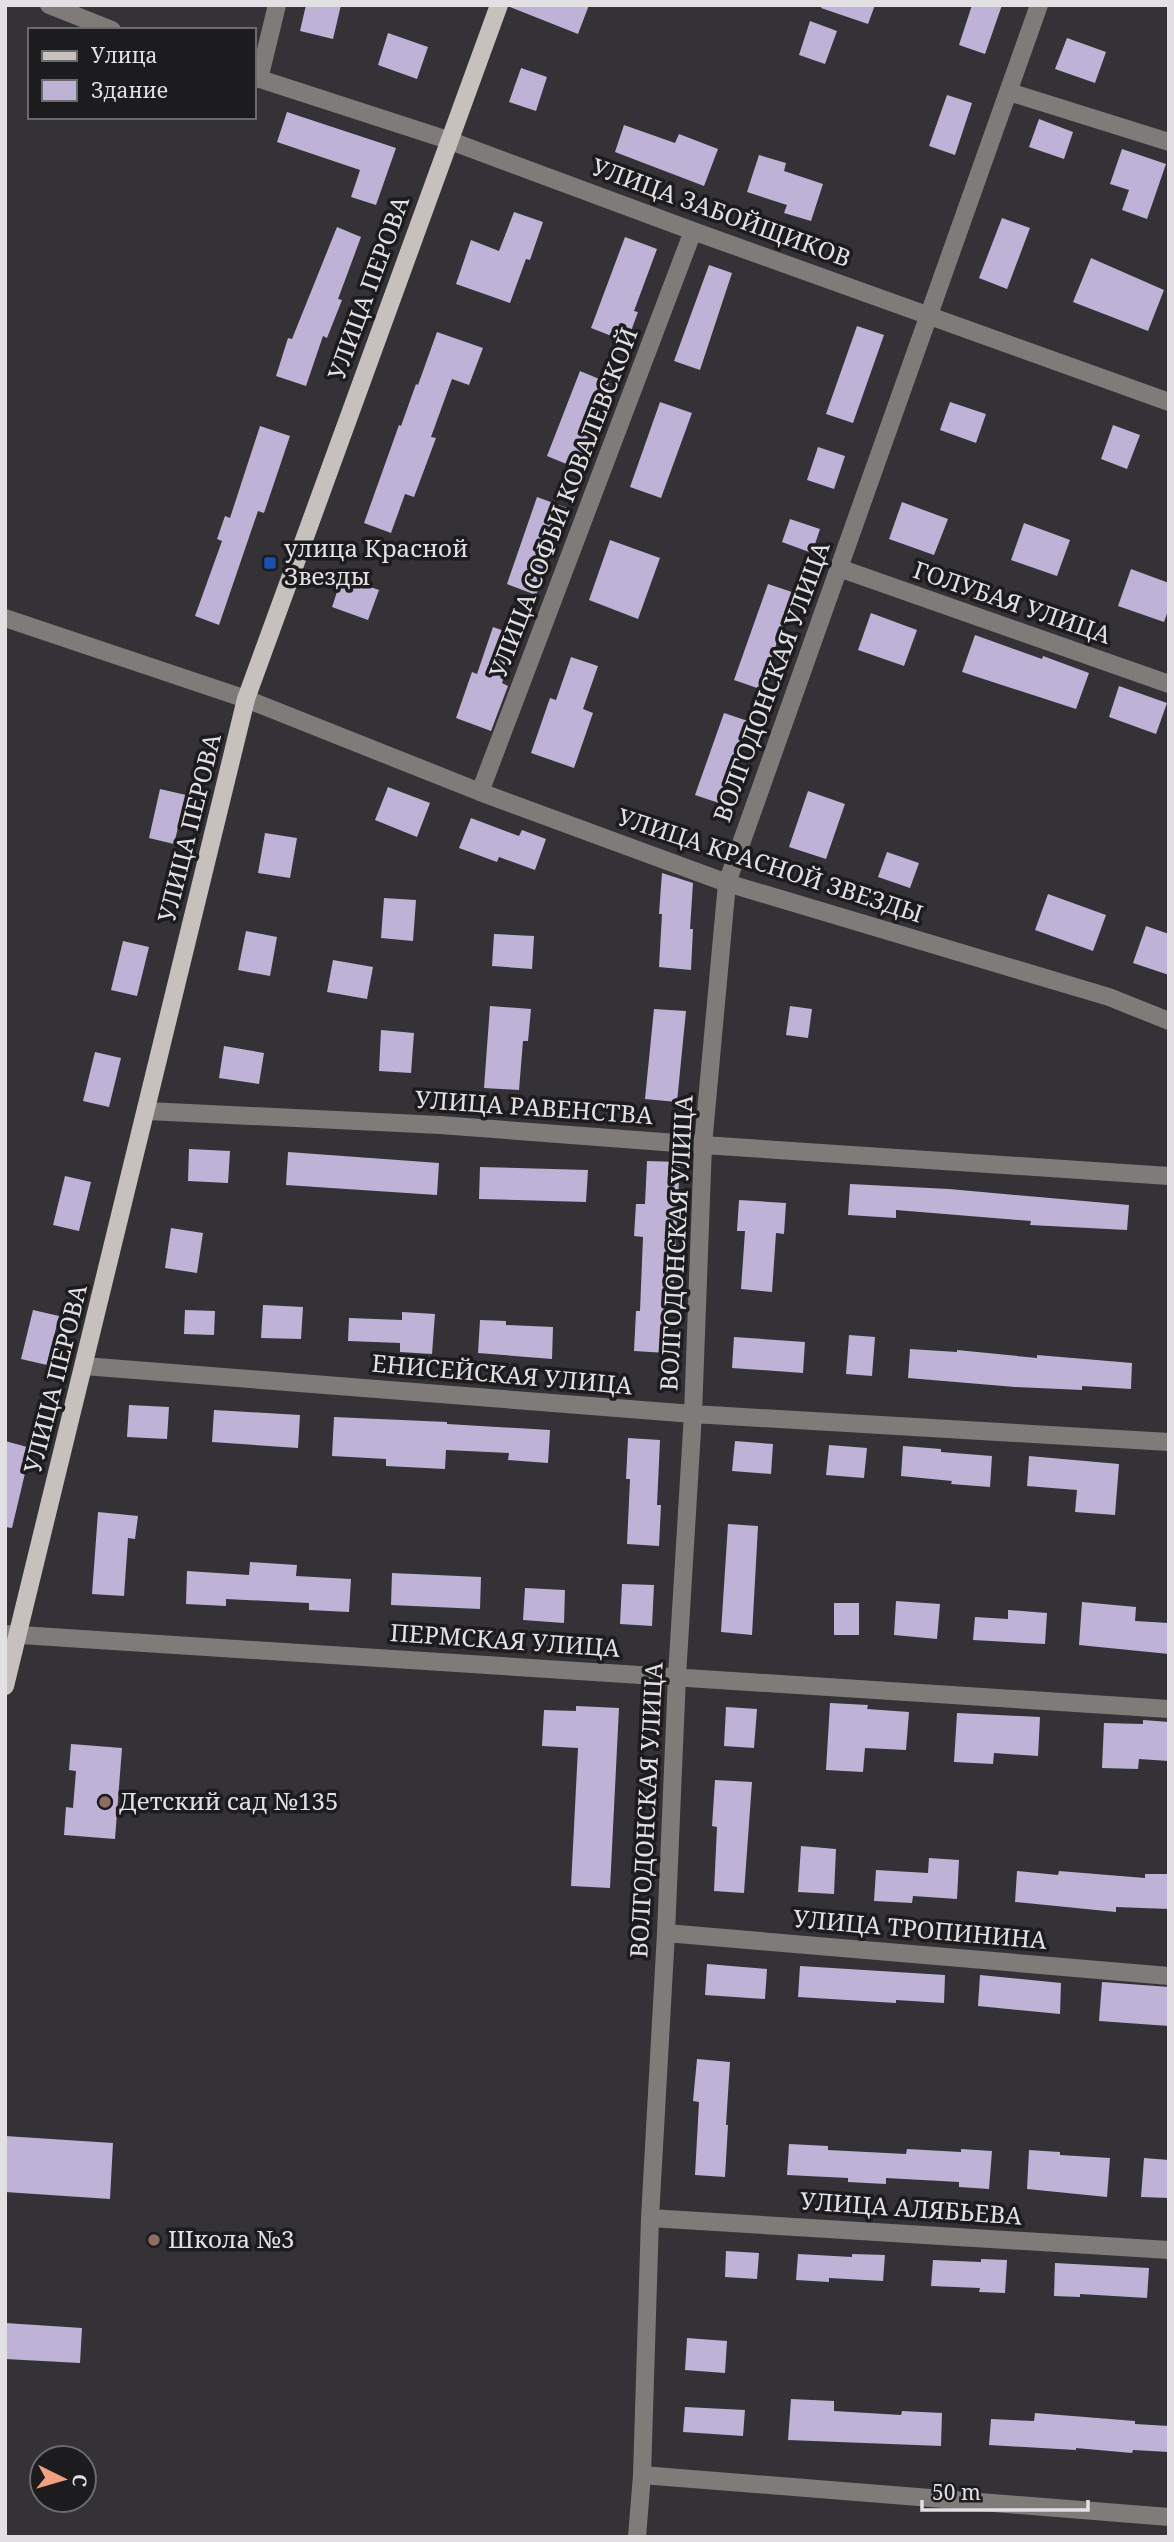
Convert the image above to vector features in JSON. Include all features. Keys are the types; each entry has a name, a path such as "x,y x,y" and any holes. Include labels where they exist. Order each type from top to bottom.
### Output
{"main road":[{"name":"УЛИЦА ПЕРОВА","path":"5,1686 12,1634 83,1367 246,699 499,5"}],"street":[{"path":"49,5 107,28"},
{"path":"257,78 277,5"},
{"name":"ВОЛГОДОНСКАЯ УЛИЦА","path":"637,2537 642,2475 650,2218 677,1676 693,1415 703,1145 727,883 1039,5"},
{"name":"УЛИЦА ЗАБОЙЩИКОВ","path":"257,78 449,140 1169,402"},
{"path":"1009,92 1169,142"},
{"name":"УЛИЦА СОФЬИ КОВАЛЕВСКОЙ","path":"480,792 693,231"},
{"name":"ГОЛУБАЯ УЛИЦА","path":"839,568 1169,684"},
{"name":"УЛИЦА КРАСНОЙ ЗВЕЗДЫ","path":"5,618 246,699 480,792 727,883 1109,997 1169,1021"},
{"name":"УЛИЦА РАВЕНСТВА","path":"147,1111 440,1125 1169,1176"},
{"name":"ЕНИСЕЙСКАЯ УЛИЦА","path":"83,1367 693,1415 1169,1442"},
{"name":"ПЕРМСКАЯ УЛИЦА","path":"12,1634 1169,1709"},
{"name":"УЛИЦА ТРОПИНИНА","path":"666,1933 1169,1976"},
{"name":"УЛИЦА АЛЯБЬЕВА","path":"650,2218 1169,2250"},
{"path":"642,2475 1169,2517"}],"building":[{"path":"306,5 341,5 333,39 300,31"},
{"path":"510,5 589,5 578,34"},
{"path":"822,5 875,5 868,24 821,8"},
{"path":"972,5 1002,5 985,54 959,45"},
{"path":"810,21 837,31 825,64 799,55"},
{"path":"388,33 428,47 417,79 378,65"},
{"path":"1067,38 1106,52 1095,83 1055,69"},
{"path":"521,68 547,77 536,111 509,102"},
{"path":"947,95 972,103 955,155 929,146"},
{"path":"287,112 396,148 376,205 351,197 360,170 277,142"},
{"path":"1039,119 1073,132 1064,159 1029,147"},
{"path":"624,125 675,143 679,134 718,149 704,186 615,152"},
{"path":"1122,149 1166,164 1147,219 1122,210 1129,190 1110,184"},
{"path":"759,155 786,163 784,171 823,184 811,221 784,213 787,205 747,192"},
{"path":"514,212 543,222 530,260 526,259 510,303 456,284 471,240 499,251"},
{"path":"1002,218 1030,228 1007,289 979,278"},
{"path":"337,227 361,237 338,299 342,300 327,338 323,336 306,386 276,376 288,338 292,339"},
{"path":"625,237 657,249 634,311 638,312 627,342 591,328"},
{"path":"1091,258 1164,290 1148,331 1073,302"},
{"path":"709,265 732,273 700,370 674,361"},
{"path":"857,326 884,335 853,423 826,414"},
{"path":"437,332 483,348 469,385 452,379 431,437 436,438 414,497 405,494 391,533 364,523 399,425 401,426 416,384 418,385"},
{"path":"580,371 609,383 576,468 547,456"},
{"path":"660,402 692,413 661,498 630,487"},
{"path":"950,402 986,414 976,443 940,430"},
{"path":"1113,425 1140,435 1127,469 1101,459"},
{"path":"260,426 290,436 264,513 258,511 219,625 195,616 222,541 217,539 225,516 230,518"},
{"path":"818,447 845,456 834,489 807,480"},
{"path":"537,497 567,508 536,595 507,584"},
{"path":"902,502 948,519 934,555 889,539"},
{"path":"790,519 820,529 812,553 782,542"},
{"path":"1024,523 1070,540 1057,576 1011,560"},
{"path":"610,540 660,558 638,619 589,600"},
{"path":"1131,569 1169,583 1169,608 1164,622 1118,606"},
{"path":"342,577 379,590 368,620 332,607"},
{"path":"768,584 795,593 760,689 734,680"},
{"path":"871,613 917,630 904,666 858,650"},
{"path":"493,627 519,636 502,683 508,686 491,731 456,718 472,672 477,674"},
{"path":"975,635 1089,673 1076,709 962,672"},
{"path":"571,657 598,666 583,709 593,713 574,768 531,753 550,698 556,700"},
{"path":"1119,686 1167,703 1156,734 1109,717"},
{"path":"724,713 751,722 722,804 695,795"},
{"path":"388,787 430,803 417,837 375,820"},
{"path":"160,789 186,795 174,844 149,838"},
{"path":"808,791 845,804 826,859 789,847"},
{"path":"471,818 519,836 522,830 546,839 535,870 499,857 497,862 459,848"},
{"path":"265,833 297,838 290,878 258,873"},
{"path":"887,852 919,863 910,888 878,877"},
{"path":"662,873 693,883 691,970 659,967"},
{"path":"1048,894 1106,915 1093,951 1035,930"},
{"path":"384,898 416,900 413,941 381,938"},
{"path":"1146,926 1169,934 1169,975 1133,963"},
{"path":"246,931 277,937 270,976 238,970"},
{"path":"494,934 534,936 532,969 492,966"},
{"path":"123,941 149,947 137,996 111,990"},
{"path":"333,960 373,967 367,999 327,992"},
{"path":"490,1006 531,1009 528,1041 523,1041 519,1090 484,1088"},
{"path":"790,1006 812,1009 808,1038 786,1035"},
{"path":"654,1009 686,1011 677,1102 645,1099"},
{"path":"381,1030 414,1033 411,1073 379,1071"},
{"path":"224,1046 264,1053 259,1084 219,1078"},
{"path":"95,1052 121,1058 109,1107 83,1101"},
{"path":"189,1149 230,1151 228,1183 188,1181"},
{"path":"288,1152 439,1163 437,1195 286,1185"},
{"path":"647,1161 680,1162 673,1297 669,1297 667,1353 634,1351 636,1311 640,1311 643,1237 634,1236 636,1204 645,1204"},
{"path":"480,1167 588,1170 586,1202 479,1199"},
{"path":"65,1176 91,1182 79,1231 53,1225"},
{"path":"850,1184 949,1189 1129,1205 1127,1230 1030,1225 1031,1221 896,1210 896,1218 848,1215"},
{"path":"739,1200 786,1203 784,1234 776,1233 772,1292 741,1289 745,1231 737,1231"},
{"path":"171,1228 203,1233 197,1273 165,1268"},
{"path":"263,1305 303,1307 301,1339 261,1338"},
{"path":"33,1310 59,1316 47,1365 21,1359"},
{"path":"185,1310 215,1311 214,1335 184,1334"},
{"path":"402,1312 435,1314 432,1354 400,1352 400,1343 348,1341 349,1318 402,1320"},
{"path":"480,1320 506,1321 506,1325 553,1327 552,1359 478,1353"},
{"path":"849,1335 875,1337 872,1376 846,1374"},
{"path":"734,1337 805,1342 803,1373 732,1368"},
{"path":"910,1349 1132,1363 1131,1389 1082,1386 1082,1390 1015,1387 908,1378"},
{"path":"129,1405 169,1407 167,1439 127,1437"},
{"path":"214,1410 300,1415 298,1448 212,1442"},
{"path":"334,1417 550,1430 548,1463 508,1460 509,1453 446,1450 445,1469 386,1466 386,1459 332,1456"},
{"path":"628,1438 660,1440 657,1505 661,1505 659,1546 627,1544 630,1479 626,1479"},
{"path":"5,1441 31,1448 12,1528 5,1527"},
{"path":"735,1441 773,1444 771,1474 732,1471"},
{"path":"829,1445 867,1448 864,1478 826,1475"},
{"path":"903,1446 992,1456 990,1487 901,1476"},
{"path":"1029,1456 1119,1464 1115,1515 1075,1512 1077,1490 1027,1486"},
{"path":"98,1512 138,1516 135,1539 128,1538 124,1596 92,1594"},
{"path":"728,1524 758,1526 752,1635 721,1632"},
{"path":"250,1562 297,1565 296,1576 351,1579 349,1612 309,1610 309,1603 226,1599 226,1606 186,1604 187,1571 249,1575"},
{"path":"392,1573 481,1577 480,1609 391,1605"},
{"path":"622,1584 654,1585 652,1626 620,1624"},
{"path":"525,1588 565,1590 564,1623 523,1620"},
{"path":"896,1601 940,1604 937,1639 894,1635"},
{"path":"1082,1602 1136,1607 1135,1621 1169,1623 1169,1654 1079,1645"},
{"path":"834,1603 859,1603 859,1635 834,1635"},
{"path":"1008,1610 1047,1613 1045,1644 973,1640 975,1617 1008,1619"},
{"path":"830,1703 868,1705 867,1709 909,1712 906,1750 865,1748 863,1772 826,1770"},
{"path":"576,1706 619,1708 610,1888 571,1886 578,1748 542,1746 544,1710 576,1711"},
{"path":"726,1707 757,1709 754,1748 724,1746"},
{"path":"957,1713 1040,1717 1038,1756 994,1753 993,1764 954,1762"},
{"path":"1143,1720 1169,1722 1169,1761 1139,1759 1138,1769 1102,1768 1104,1723 1143,1724"},
{"path":"71,1744 122,1748 115,1839 64,1835 66,1807 73,1808 76,1771 69,1770"},
{"path":"715,1780 752,1782 744,1893 714,1891 717,1827 712,1826"},
{"path":"801,1846 836,1849 834,1894 798,1892"},
{"path":"929,1858 959,1860 957,1899 913,1896 912,1903 874,1901 876,1870 928,1873"},
{"path":"1017,1871 1058,1875 1059,1871 1145,1878 1145,1874 1169,1874 1169,1909 1116,1907 1116,1912 1015,1902"},
{"path":"707,1964 767,1969 765,1999 705,1995"},
{"path":"800,1966 945,1975 944,2003 798,1997"},
{"path":"980,1975 1061,1983 1060,2014 978,2006"},
{"path":"1102,1982 1169,1987 1169,2026 1099,2021"},
{"path":"697,2059 730,2062 725,2177 695,2175 699,2102 693,2101"},
{"path":"5,2136 113,2143 110,2199 5,2192"},
{"path":"789,2144 828,2146 828,2150 906,2154 907,2149 992,2151 989,2189 959,2187 959,2182 886,2178 886,2184 848,2182 848,2178 787,2175"},
{"path":"1029,2150 1110,2158 1107,2197 1027,2189"},
{"path":"1144,2158 1169,2160 1169,2198 1141,2197"},
{"path":"726,2251 759,2253 757,2279 725,2277"},
{"path":"798,2254 852,2257 852,2254 885,2255 883,2281 829,2278 829,2282 796,2280"},
{"path":"981,2259 1007,2260 1005,2293 979,2292 980,2288 931,2286 933,2260 981,2262"},
{"path":"1055,2263 1149,2268 1147,2298 1080,2294 1080,2297 1054,2296"},
{"path":"5,2323 82,2328 80,2363 5,2359"},
{"path":"687,2338 727,2341 725,2373 685,2370"},
{"path":"791,2399 834,2401 834,2411 901,2415 902,2411 942,2413 941,2446 788,2440"},
{"path":"685,2407 745,2410 743,2436 683,2432"},
{"path":"1035,2413 1169,2426 1169,2452 1133,2450 1132,2453 989,2445 991,2419 1034,2421"}],"place":[{"name":"улица Красной Звезды","path":"270,563"},
{"name":"Детский сад №135","path":"105,1802"},
{"name":"Школа №3","path":"154,2240"}]}
